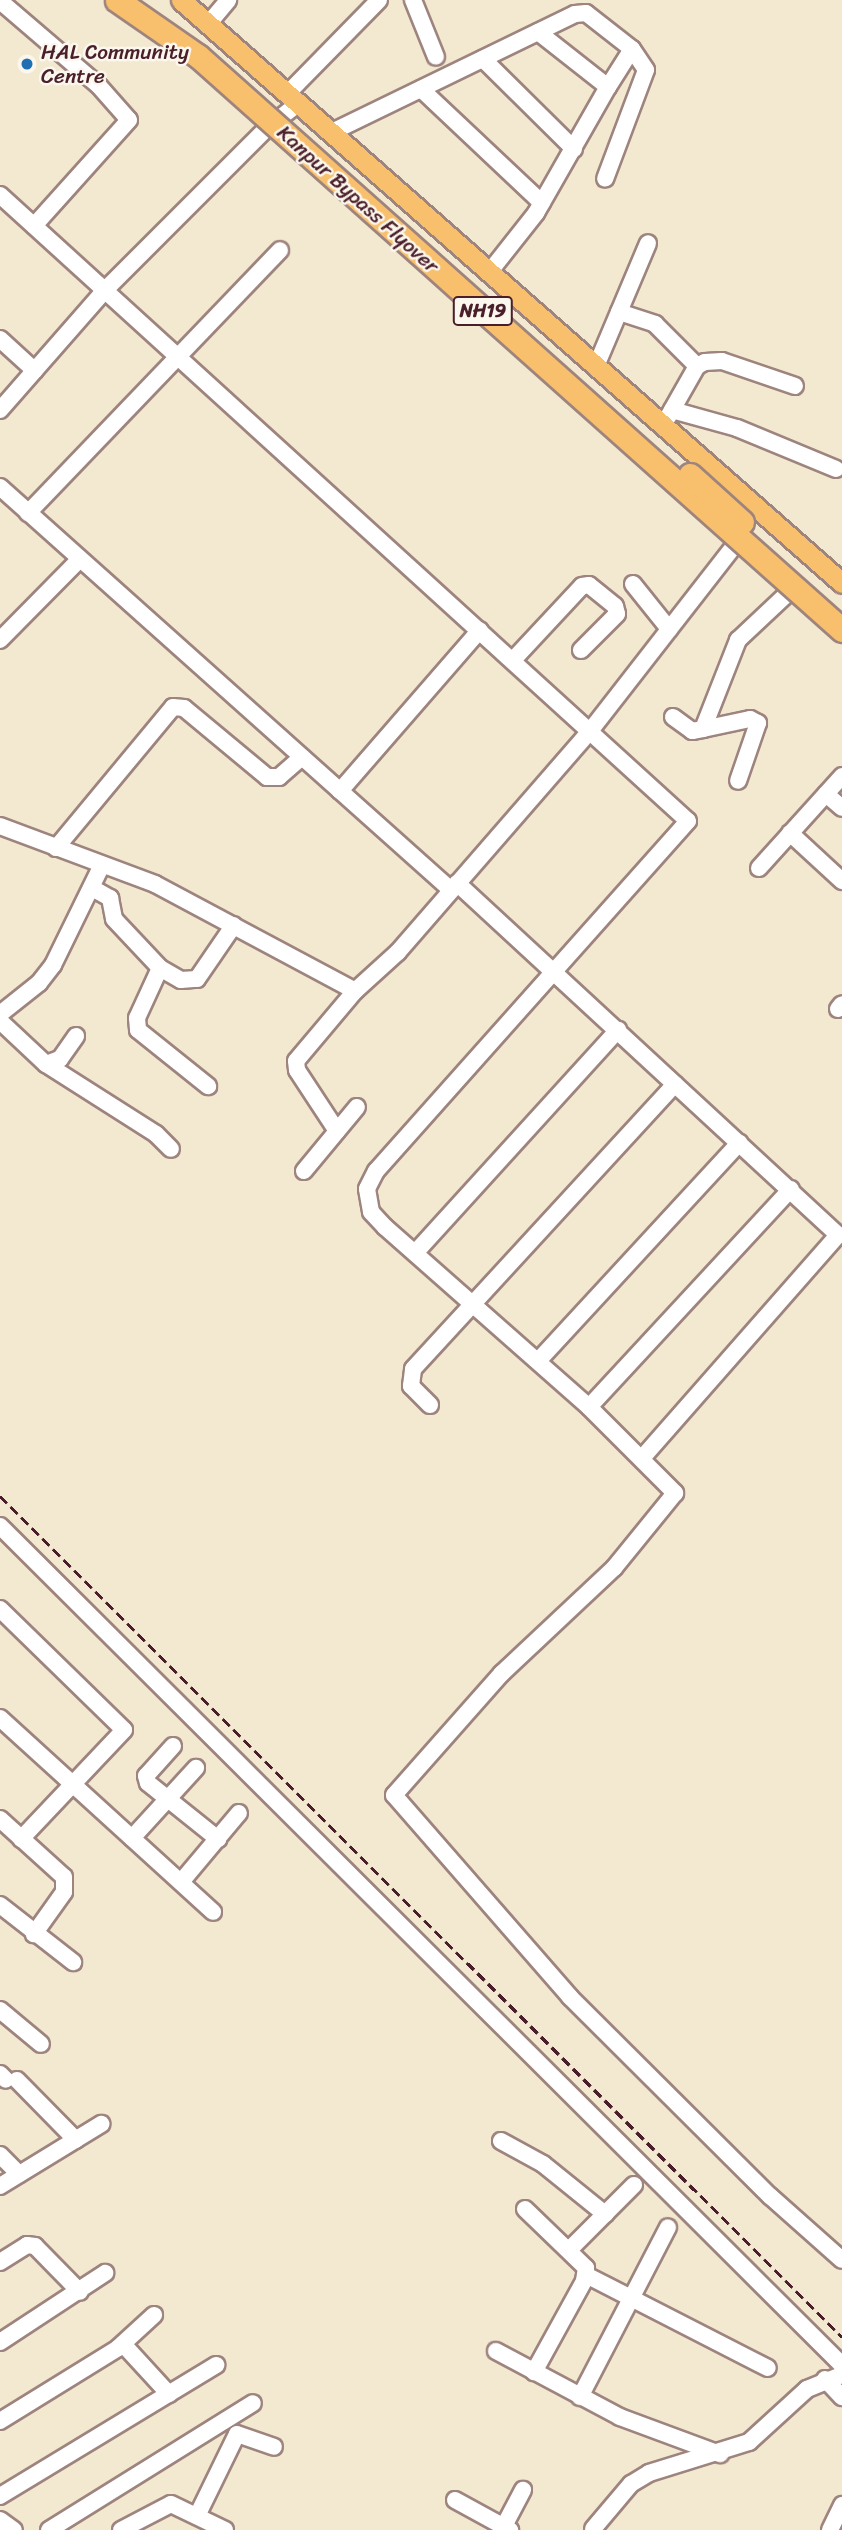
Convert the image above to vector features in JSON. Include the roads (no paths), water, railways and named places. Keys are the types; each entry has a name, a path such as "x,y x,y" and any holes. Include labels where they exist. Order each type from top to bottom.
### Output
{"highway":[{"name":"Kanpur Bypass Flyover","path":"117,0 198,56 842,630"},
{"name":"Kanpur Bypass Flyover","path":"139,0 254,86 842,610"}],"main road":[{"path":"127,0 842,644"},
{"path":"181,0 597,364 668,418 842,583"}],"street":[{"path":"209,23 229,0"},
{"path":"0,410 105,290 267,128 379,0"},
{"path":"413,0 436,57"},
{"path":"0,2 99,86 130,120 34,226"},
{"path":"332,132 538,32 586,13 632,49 645,66 646,78 605,179"},
{"path":"538,32 608,87"},
{"path":"491,270 542,203 632,49"},
{"path":"483,59 574,149"},
{"path":"421,89 542,203"},
{"path":"0,195 688,821 370,1180 367,1202 371,1212 589,1407 674,1488 674,1499 614,1568 520,1656 397,1789 395,1801 570,1997 770,2196 842,2260"},
{"path":"597,364 648,243"},
{"path":"28,513 176,355 280,250"},
{"path":"619,312 655,324 697,366"},
{"path":"0,339 35,371"},
{"path":"795,386 722,361 697,366 668,418 737,428 836,469"},
{"path":"0,487 340,791 554,971 739,1143 836,1228 836,1241 643,1457"},
{"path":"337,1130 297,1070 296,1061 355,991 398,952 590,731 733,547"},
{"path":"0,640 80,559"},
{"path":"633,584 669,629"},
{"path":"513,660 582,586 589,585 615,606 617,614 581,650"},
{"path":"703,729 738,640 787,594"},
{"path":"340,791 480,630"},
{"path":"56,848 173,707 184,708 267,777 279,777 302,757"},
{"path":"673,717 692,731 750,719 758,723 738,781"},
{"path":"759,868 842,776"},
{"path":"826,794 842,808"},
{"path":"0,826 155,884 355,991"},
{"path":"790,833 842,881"},
{"path":"0,1014 39,983 53,965 102,865"},
{"path":"92,888 110,898 114,919 160,968 181,980 197,979 234,925"},
{"path":"160,968 137,1018 138,1030 208,1086"},
{"path":"0,1021 46,1064 156,1134 171,1149"},
{"path":"415,1253 618,1030"},
{"path":"46,1064 60,1059 76,1036"},
{"path":"430,1405 411,1386 410,1374 675,1084"},
{"path":"304,1171 356,1107"},
{"path":"538,1361 739,1143"},
{"path":"589,1407 792,1189"},
{"path":"0,1526 842,2365"},
{"path":"1,1613 123,1727 122,1734 21,1839"},
{"path":"0,1718 213,1912"},
{"path":"173,1746 146,1779 218,1839"},
{"path":"132,1838 196,1769"},
{"path":"181,1882 239,1813"},
{"path":"0,1819 64,1877 67,1885 34,1934"},
{"path":"0,1905 73,1962"},
{"path":"0,2010 41,2044"},
{"path":"8,2078 76,2140"},
{"path":"0,2186 102,2124"},
{"path":"501,2141 542,2164 605,2214"},
{"path":"0,2155 19,2174"},
{"path":"569,2250 634,2185"},
{"path":"525,2209 583,2262 586,2275 534,2372"},
{"path":"580,2397 668,2227"},
{"path":"0,2262 27,2245 35,2246 80,2292"},
{"path":"0,2342 80,2292 105,2273"},
{"path":"586,2275 768,2368"},
{"path":"0,2421 123,2344 154,2315"},
{"path":"123,2344 169,2394"},
{"path":"496,2351 620,2417 720,2454"},
{"path":"0,2496 216,2365"},
{"path":"591,2530 624,2490 649,2473 720,2454 749,2442 789,2403 825,2379 842,2375"},
{"path":"825,2379 842,2396"},
{"path":"49,2530 253,2403"},
{"path":"197,2516 237,2434 274,2447"},
{"path":"455,2501 507,2528 523,2490"},
{"path":"125,2529 165,2504 225,2530"},
{"path":"830,2530 842,2505"}],"railway":[{"path":"0,1496 842,2337"}],"place":[{"name":"HAL Community Centre","path":"27,64"}]}
